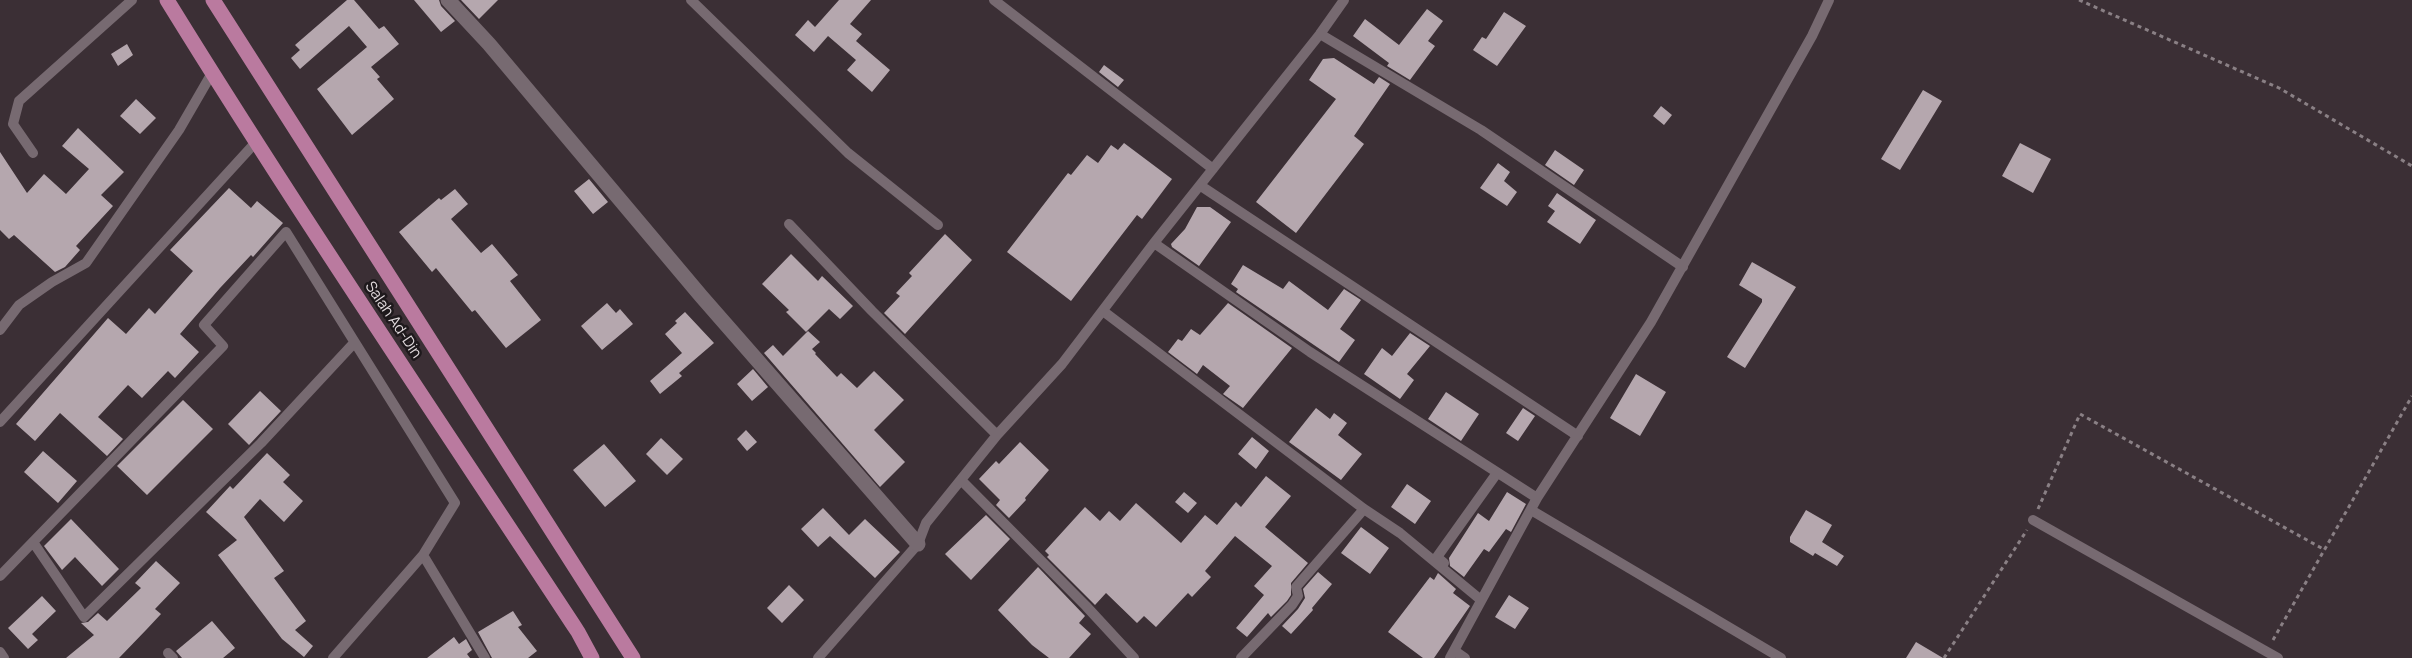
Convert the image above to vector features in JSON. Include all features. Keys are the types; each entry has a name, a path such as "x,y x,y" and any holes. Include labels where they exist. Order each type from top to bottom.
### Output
{"highway":[{"name":"Salah Ad-Din","path":"167,0 255,143 578,632 592,658"},
{"name":"Salah Ad-Din","path":"213,0 633,658"}],"street":[{"path":"448,0 489,44 700,296 918,544"}],"lane":[{"path":"33,153 13,124 19,101 132,0"},
{"path":"691,0 848,153 938,225"},
{"path":"994,0 1213,169"},
{"path":"818,658 918,544 926,523 997,435 1062,364 1154,243 1320,34 1344,0"},
{"path":"1466,658 1453,655 1537,498 1578,436 1683,267 1812,36 1829,0"},
{"path":"1320,34 1481,130 1683,267"},
{"path":"0,330 19,305 52,282 86,263 179,130 212,73"},
{"path":"0,422 255,143"},
{"path":"1201,186 1578,436"},
{"path":"789,224 872,311 997,435"},
{"path":"0,576 223,346 204,325 286,232 455,503 423,555 333,658"},
{"path":"1154,243 1310,352 1537,498"},
{"path":"1103,311 1483,597"},
{"path":"33,542 84,617 261,443 354,343"},
{"path":"1483,597 1437,558 1497,473"},
{"path":"961,480 1086,606 1134,658"},
{"path":"1241,658 1292,605 1298,596 1296,587 1364,509"},
{"path":"1531,510 1781,658"},
{"path":"2034,520 2278,658"},
{"path":"423,555 485,658"},
{"path":"0,652 4,658"}],"path":[{"path":"2080,0 2279,88 2412,166"},
{"path":"2267,651 2412,396"},
{"path":"1944,658 2034,520 2080,414 2325,550"}],"building":[{"path":"347,0 354,0 379,29 384,26 399,44 371,67 380,77 377,79 394,99 352,135 317,89 367,47 349,26 300,69 291,58 300,50 295,45"},
{"path":"414,0 439,0 441,6 455,21 441,32"},
{"path":"461,0 498,0 479,19"},
{"path":"839,0 871,0 850,24 862,34 856,41 890,70 872,92 847,70 856,60 828,36 814,52 795,35 808,20 815,27"},
{"path":"1427,9 1443,21 1428,41 1435,46 1410,80 1387,66 1389,63 1353,36 1365,19 1399,45"},
{"path":"1504,12 1526,26 1497,66 1473,50 1482,37 1486,39"},
{"path":"127,44 133,55 118,66 111,54"},
{"path":"1334,58 1374,84 1379,77 1390,84 1354,136 1364,144 1296,233 1256,202 1336,99 1309,80 1323,59"},
{"path":"1104,65 1124,80 1118,87 1099,72"},
{"path":"1923,90 1942,101 1900,170 1881,159"},
{"path":"136,99 156,118 140,134 120,116"},
{"path":"1661,106 1672,115 1664,125 1653,116"},
{"path":"78,128 124,172 101,195 113,206 76,246 80,250 65,267 55,272 14,235 9,239 0,230 0,152 27,193 44,174 66,194 89,169 62,146"},
{"path":"1124,143 1172,179 1142,219 1137,215 1071,301 1007,252 1068,173 1071,175 1087,155 1098,163 1111,145 1118,150"},
{"path":"2020,143 2051,159 2033,193 2002,176"},
{"path":"1555,150 1584,170 1574,185 1545,165"},
{"path":"1498,163 1510,172 1504,181 1517,192 1507,206 1480,188"},
{"path":"589,179 608,202 593,214 574,191"},
{"path":"229,188 251,208 257,201 283,223 253,257 251,255 220,288 180,334 199,352 175,378 168,371 142,398 128,385 98,417 123,439 107,456 60,413 35,441 16,424 108,318 126,334 149,308 155,314 193,271 170,250"},
{"path":"455,189 468,204 451,219 481,253 492,244 518,275 510,281 541,320 506,348 475,310 472,312 436,268 432,272 399,232 439,198 441,200"},
{"path":"1557,193 1596,220 1580,244 1547,222 1555,211 1548,206"},
{"path":"1197,207 1210,207 1231,222 1199,266 1172,247 1171,244 1185,229"},
{"path":"945,234 972,260 905,334 884,313 900,296 896,293 912,276 909,273"},
{"path":"791,254 818,281 822,276 853,306 840,319 829,309 806,332 786,312 789,310 762,284"},
{"path":"1752,262 1796,287 1745,368 1727,357 1762,302 1762,299 1739,285"},
{"path":"1243,265 1283,289 1289,281 1328,310 1344,289 1361,300 1340,329 1355,340 1339,362 1236,292 1238,289 1231,284"},
{"path":"607,303 616,313 620,309 633,324 602,350 581,326"},
{"path":"1228,303 1292,348 1243,408 1223,394 1230,386 1203,365 1197,374 1168,352 1178,339 1182,341 1191,329 1200,335"},
{"path":"685,312 714,343 679,373 682,376 660,394 650,381 682,353 665,334"},
{"path":"808,331 820,342 812,349 815,354 837,377 841,373 857,388 874,371 904,400 874,430 905,462 880,487 764,353 773,345 783,356"},
{"path":"1410,333 1430,346 1407,374 1414,380 1400,399 1364,374 1382,348 1392,356"},
{"path":"753,369 768,387 752,401 737,384"},
{"path":"1636,374 1666,392 1640,436 1610,418"},
{"path":"260,391 281,411 249,445 228,424"},
{"path":"1446,392 1479,414 1461,441 1428,419"},
{"path":"183,400 213,429 147,495 117,466"},
{"path":"1316,408 1330,419 1334,413 1347,423 1338,435 1362,454 1341,480 1289,442"},
{"path":"1523,408 1535,416 1518,441 1506,433"},
{"path":"746,430 757,442 747,451 737,439"},
{"path":"1252,437 1269,451 1256,469 1238,454"},
{"path":"661,438 683,459 667,475 646,454"},
{"path":"1020,442 1049,470 1025,498 1026,500 1009,518 996,505 1000,500 979,479 996,461 999,464"},
{"path":"604,444 636,481 605,507 573,470"},
{"path":"43,451 77,481 58,503 24,472"},
{"path":"267,453 290,475 283,482 303,501 284,522 260,499 244,517 284,571 274,578 306,621 295,630 313,646 304,657 282,639 218,555 237,540 206,512 230,486 233,489"},
{"path":"1266,476 1291,496 1265,527 1308,563 1291,583 1291,595 1287,601 1271,617 1268,613 1247,637 1236,628 1264,595 1254,586 1272,566 1235,536 1205,571 1211,577 1192,597 1188,593 1156,627 1144,616 1137,623 1106,593 1095,605 1047,557 1049,555 1045,551 1085,507 1100,521 1109,511 1120,521 1136,503 1181,543 1205,515 1217,525 1236,502 1241,507"},
{"path":"1407,484 1431,501 1415,524 1391,507"},
{"path":"1184,492 1197,503 1188,513 1175,502"},
{"path":"1507,492 1526,504 1511,532 1506,529 1489,552 1484,549 1464,577 1450,566 1449,558 1478,513 1489,521"},
{"path":"823,508 849,535 865,519 900,552 875,578 830,536 818,547 801,529"},
{"path":"1806,510 1832,525 1822,542 1844,556 1837,566 1815,553 1813,556 1790,542 1790,537"},
{"path":"986,515 1010,539 971,580 945,554"},
{"path":"71,519 119,569 102,586 75,557 62,570 44,546"},
{"path":"1361,527 1389,548 1370,574 1341,553"},
{"path":"156,561 180,583 155,609 161,614 119,658 66,658 94,635 81,623 88,622 98,613 107,621 141,588 135,583"},
{"path":"1038,567 1085,616 1079,623 1091,634 1069,658 1049,658 1032,645 998,610"},
{"path":"1318,572 1332,584 1312,608 1313,610 1291,634 1282,626 1298,609 1305,598 1303,589"},
{"path":"1438,573 1456,589 1453,593 1470,606 1434,658 1423,658 1388,632 1430,577 1434,580"},
{"path":"789,585 804,600 782,623 767,608"},
{"path":"1509,595 1529,608 1515,629 1495,617"},
{"path":"42,596 56,611 32,634 38,640 28,649 8,628"},
{"path":"513,611 522,625 518,627 537,651 528,658 492,658 478,632"},
{"path":"212,621 235,648 223,658 182,658 176,651"},
{"path":"454,637 459,644 466,639 472,650 467,654 470,658 427,658"},
{"path":"1916,642 1943,658 1906,658"}]}
